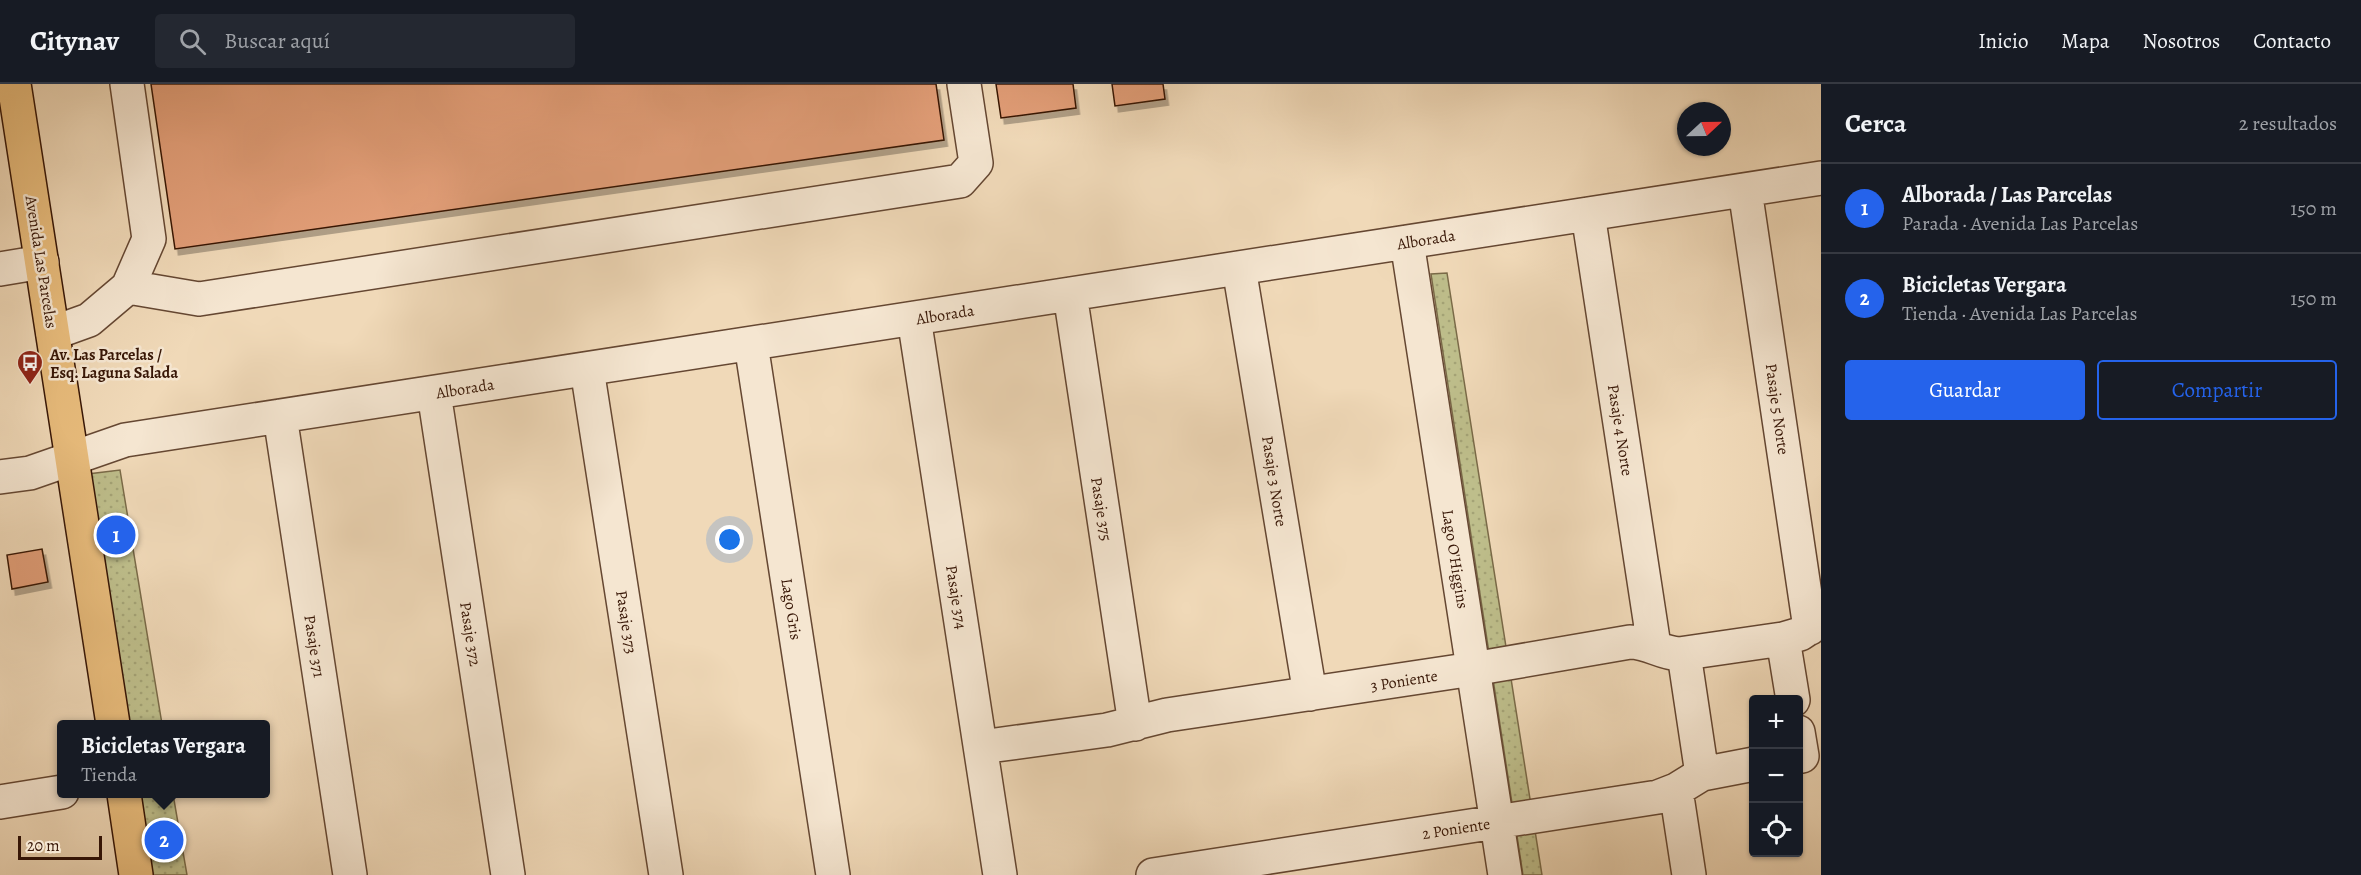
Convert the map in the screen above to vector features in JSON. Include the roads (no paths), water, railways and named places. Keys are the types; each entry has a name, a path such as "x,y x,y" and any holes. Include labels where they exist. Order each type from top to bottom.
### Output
{"main road":[{"name":"Avenida Las Parcelas","path":"14,84 112,720"},
{"path":"125,798 136,875"}],"street":[{"path":"53,333 89,320 128,287 149,239 127,84"},
{"path":"128,287 199,299 960,181 976,163 964,84"},
{"name":"Alborada","path":"0,477 30,473 125,440 1821,178"},
{"name":"Pasaje 5 Norte","path":"1745,190 1805,629 1794,695"},
{"name":"Pasaje 4 Norte","path":"1588,214 1669,650 1689,782 1689,875"},
{"name":"Lago O'Higgins","path":"1407,242 1505,875"},
{"path":"0,268 42,262"},
{"name":"Pasaje 3 Norte","path":"1239,268 1310,694"},
{"name":"Pasaje 375","path":"1070,294 1135,724"},
{"name":"Pasaje 374","path":"914,318 1000,875"},
{"name":"Lago Gris","path":"751,344 833,875"},
{"name":"Pasaje 373","path":"587,369 666,875"},
{"name":"Pasaje 372","path":"434,393 508,875"},
{"name":"Pasaje 371","path":"280,416 350,875"},
{"name":"3 Poniente","path":"981,747 1135,724 1167,716 1473,669 1630,642 1669,650 1805,629"},
{"name":"2 Poniente","path":"1156,875 1334,861 1497,822 1658,797 1689,782 1749,765"},
{"path":"0,802 57,793"}],"place":[{"name":"Av. Las Parcelas / Esq. Laguna Salada","path":"30,386"},
{"name":"Alborada / Las Parcelas","path":"116,535"},
{"name":"Bicicletas Vergara","path":"164,840"}]}
